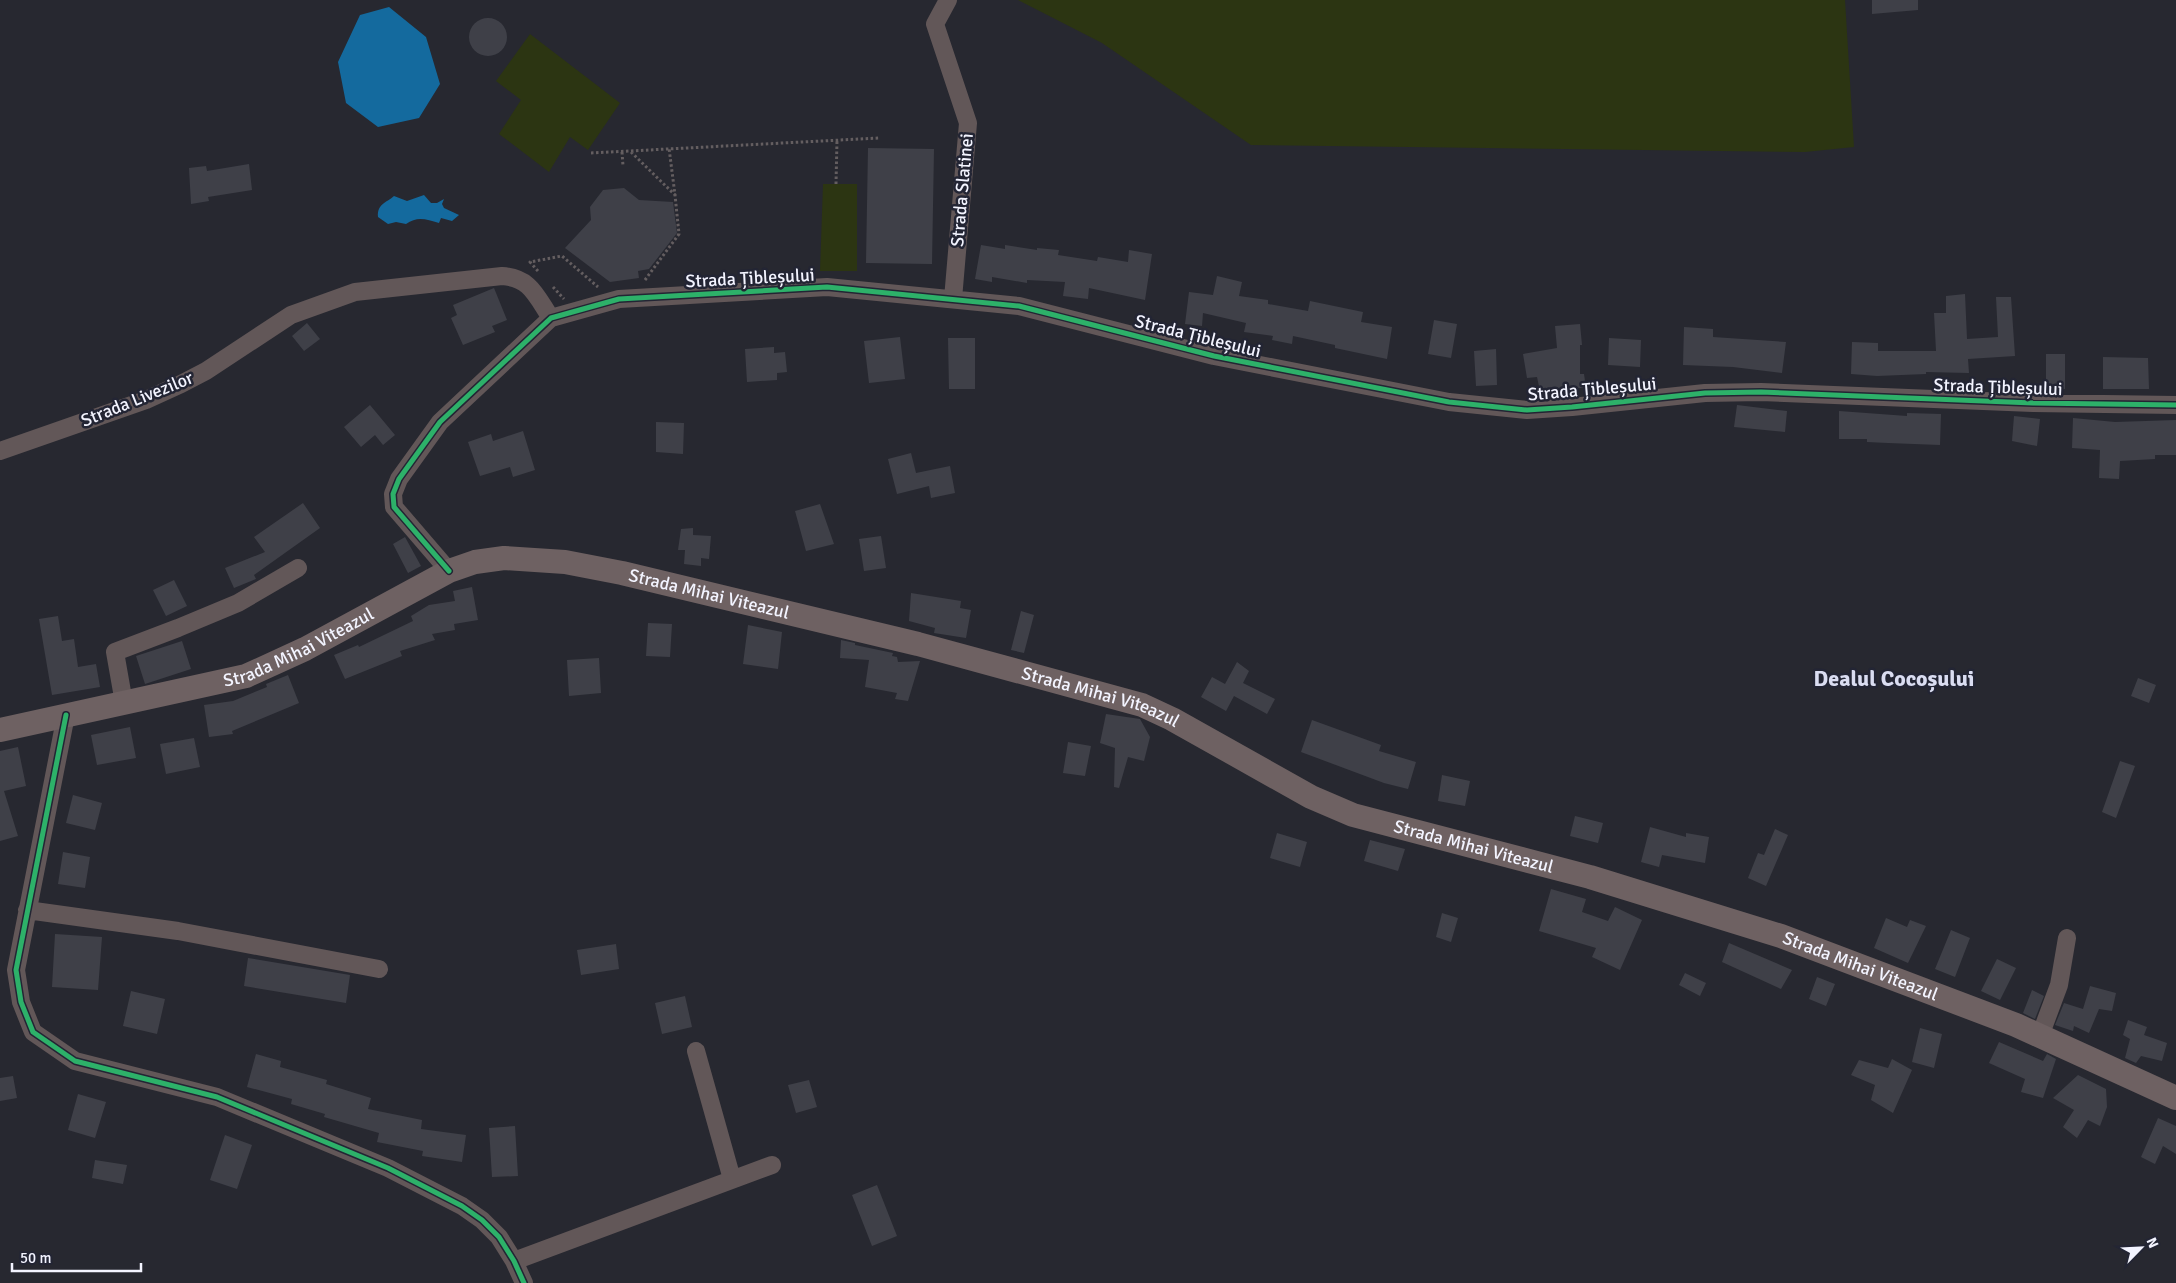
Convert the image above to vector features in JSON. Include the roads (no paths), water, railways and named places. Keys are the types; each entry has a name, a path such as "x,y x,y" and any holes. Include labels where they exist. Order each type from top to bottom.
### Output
{"main road":[{"name":"Strada Mihai Viteazul","path":"0,730 246,676 306,649 449,570 475,562 504,558 565,562 612,571 918,644 1142,705 1188,728 1311,797 1353,815 1590,877 1790,939 2016,1025 2176,1098"}],"street":[{"name":"Strada Slatinei","path":"948,0 935,24 968,123 953,299"},
{"name":"Strada Livezilor","path":"0,451 146,400 206,371 291,315 355,292 502,276 516,277 527,283 551,318"},
{"name":"Strada Țibleșului","path":"449,570 394,507 393,494 399,479 440,422 551,318 620,299 827,288 1020,306 1214,356 1449,402 1527,410 1705,393 1761,392 2034,403 2176,405"},
{"path":"124,703 115,652 238,602 298,568"},
{"path":"66,715 16,970 21,1002 34,1032 75,1062 217,1097 388,1168 462,1206 482,1220 499,1237 514,1261 524,1283"},
{"path":"27,910 178,931 379,969"},
{"path":"2040,1036 2059,985 2067,938"},
{"path":"696,1051 732,1179"},
{"path":"514,1261 772,1165"}],"water":[{"path":"389,7 426,37 440,84 419,118 378,127 346,103 338,62 360,15"},
{"path":"424,195 431,203 437,203 444,199 442,204 444,208 459,215 452,221 441,218 439,223 418,219 406,224 396,222 388,224 378,217 381,206 394,196 407,201"}],"district":[{"name":"Dealul Cocoșului","path":"1894,678"}]}
